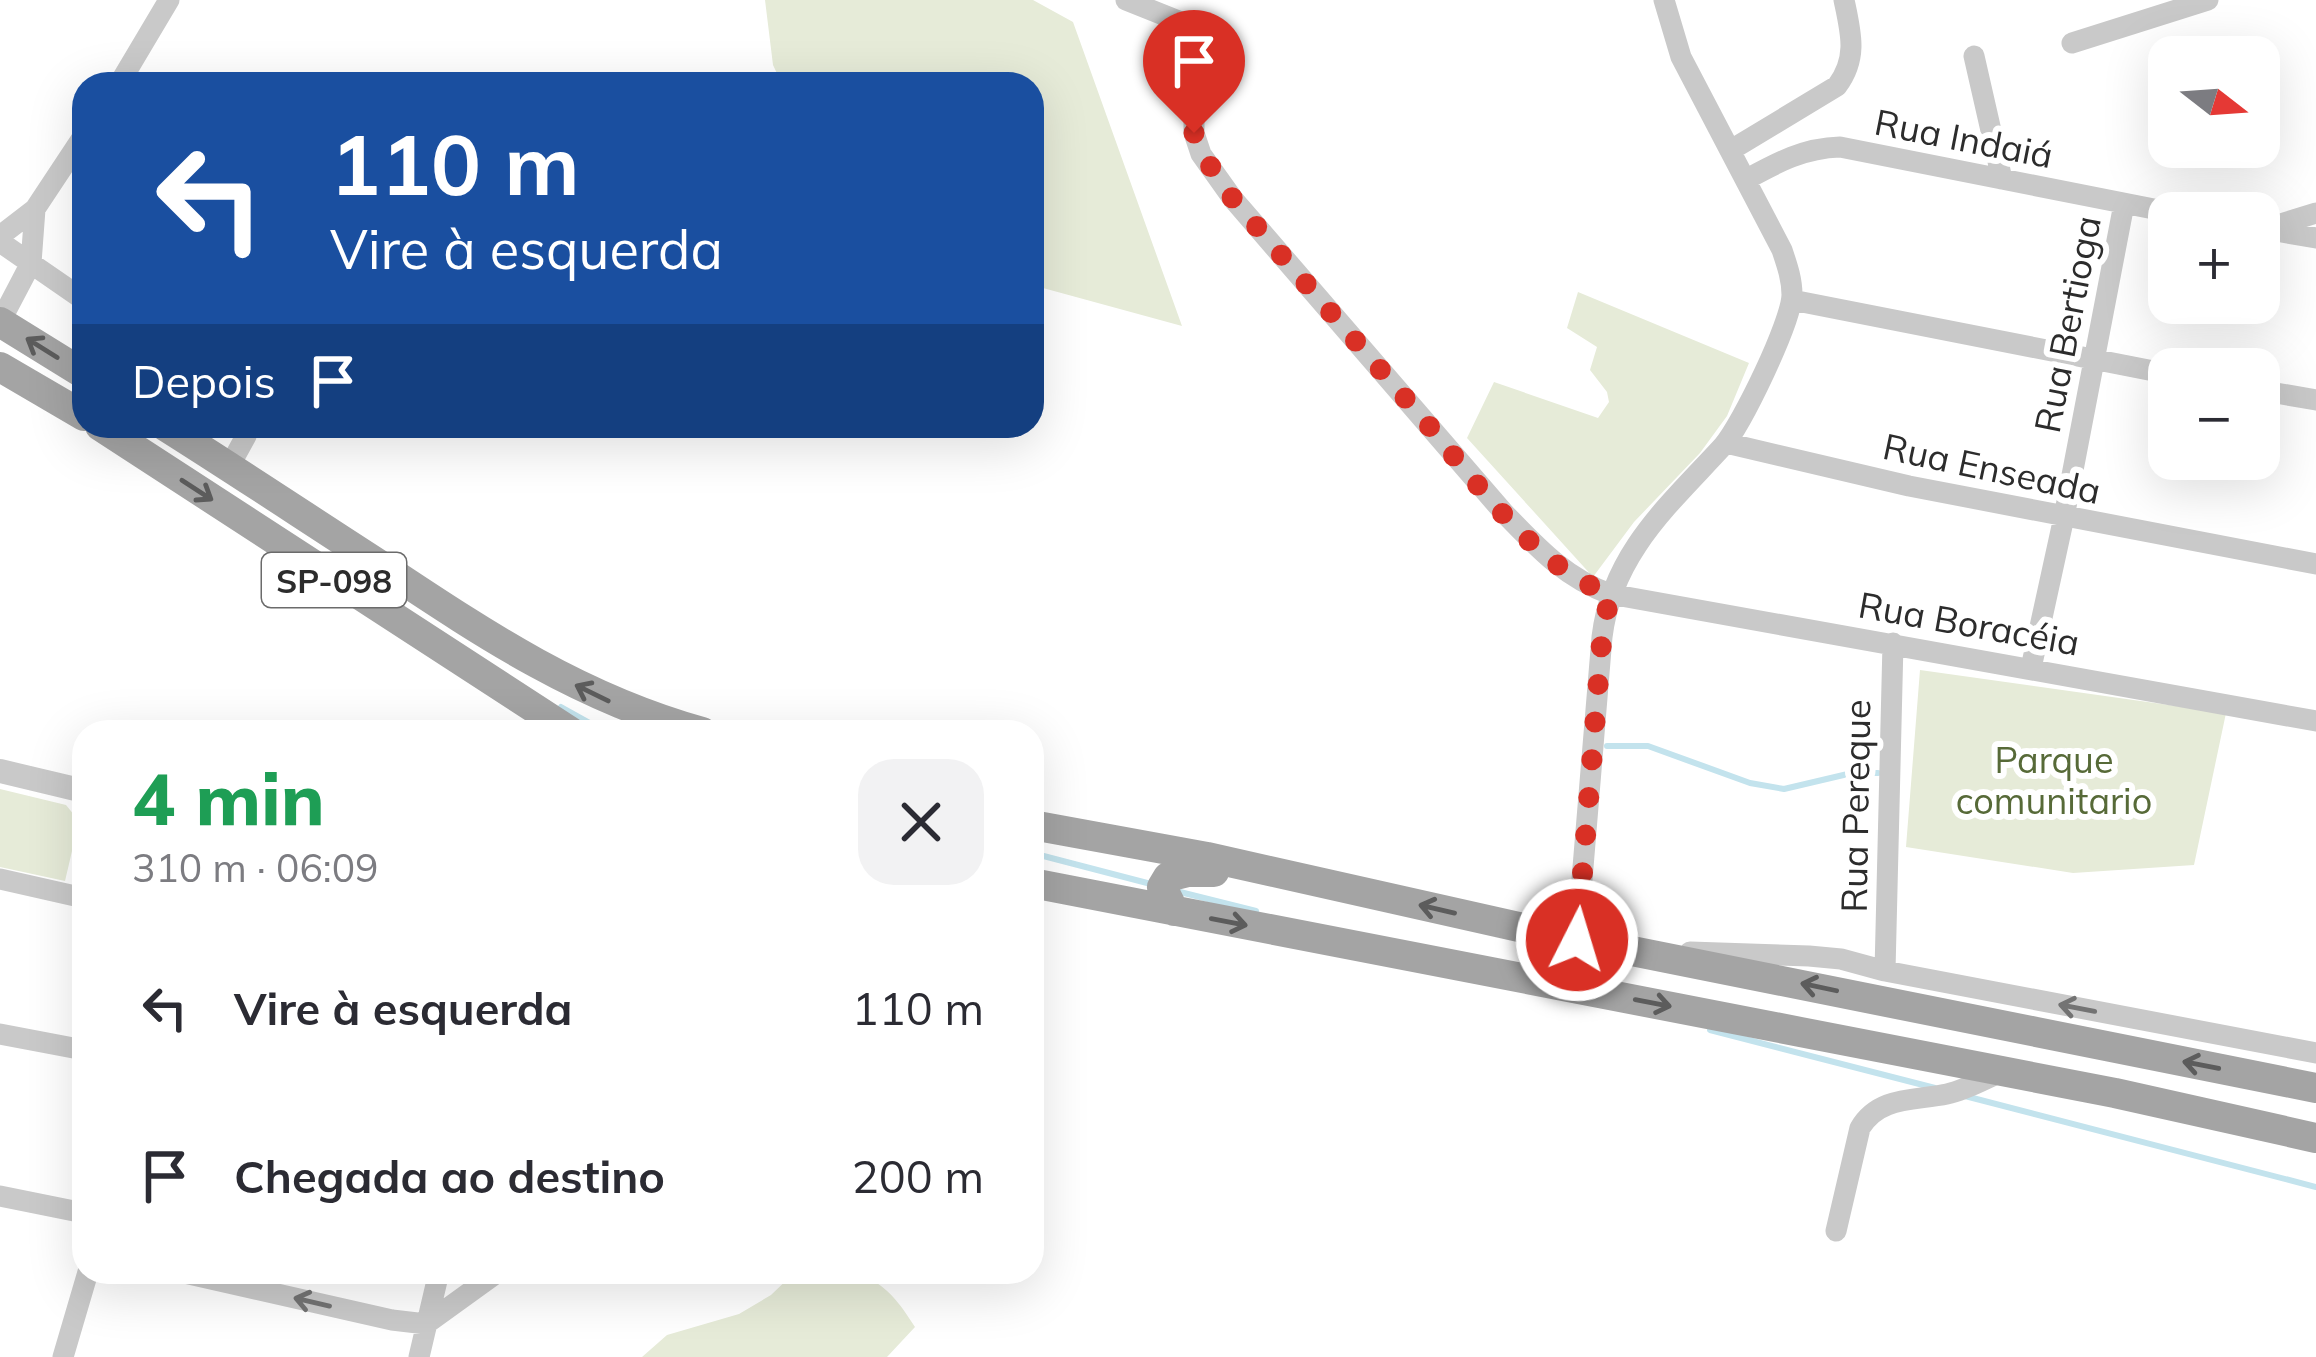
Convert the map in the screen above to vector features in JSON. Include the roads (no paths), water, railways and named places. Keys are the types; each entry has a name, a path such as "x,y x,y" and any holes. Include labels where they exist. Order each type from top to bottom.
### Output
{"main road":[{"path":"0,322 72,367"},
{"path":"0,367 72,409"},
{"name":"SP-098","path":"118,438 553,720"},
{"name":"SP-098","path":"184,438 444,607 589,693 659,720"},
{"path":"1044,827 2316,1088"},
{"path":"1174,911 1162,887 1174,874 1274,873"},
{"path":"1044,885 2115,1093 2316,1138"}],"street":[{"path":"125,72 169,0"},
{"path":"1126,0 1167,7"},
{"path":"1577,940 1602,637 1610,594 1643,533 1726,443 1778,342 1792,300 1782,250 1681,57 1664,0"},
{"path":"1731,150 1837,86 1853,57 1844,0"},
{"path":"2072,43 2208,0"},
{"name":"Rua Boracéia","path":"1167,7 1194,34 1194,133 1202,154 1233,199 1517,526 1583,585 1610,594 2316,721"},
{"path":"1973,56 2002,179"},
{"name":"Rua Indaiá","path":"1747,178 1792,155 1840,147 2148,208"},
{"path":"72,153 35,209 0,239 72,292"},
{"name":"Rua Bertioga","path":"2030,668 2124,204"},
{"path":"0,322 31,263 35,209"},
{"path":"2280,223 2316,213"},
{"path":"2280,232 2316,238"},
{"path":"1792,300 2148,370"},
{"path":"2280,394 2316,400"},
{"path":"229,467 245,438"},
{"name":"Rua Enseada","path":"1726,443 2064,517 2316,565"},
{"name":"Rua Pereque","path":"1885,971 1892,643"},
{"path":"0,771 72,788"},
{"path":"0,879 72,895"},
{"path":"1633,951 1841,959 2316,1053"},
{"path":"0,1034 72,1048"},
{"path":"1836,1231 1860,1128 1867,1117 1894,1102 1946,1094 2001,1072"},
{"path":"0,1196 72,1211"},
{"path":"63,1357 84,1284"},
{"path":"232,1284 392,1321 426,1324 481,1284"},
{"path":"419,1357 436,1284"}],"waterway":[{"path":"561,707 584,720"},
{"path":"1607,746 1648,746 1750,783 1784,789 1852,773 1878,773"},
{"path":"1044,856 1151,884"},
{"path":"1176,891 1256,911"},
{"path":"1710,1030 1935,1088"},
{"path":"1965,1096 2316,1187"}],"park label":[{"name":"Parque comunitario","path":"2054,780"}]}
